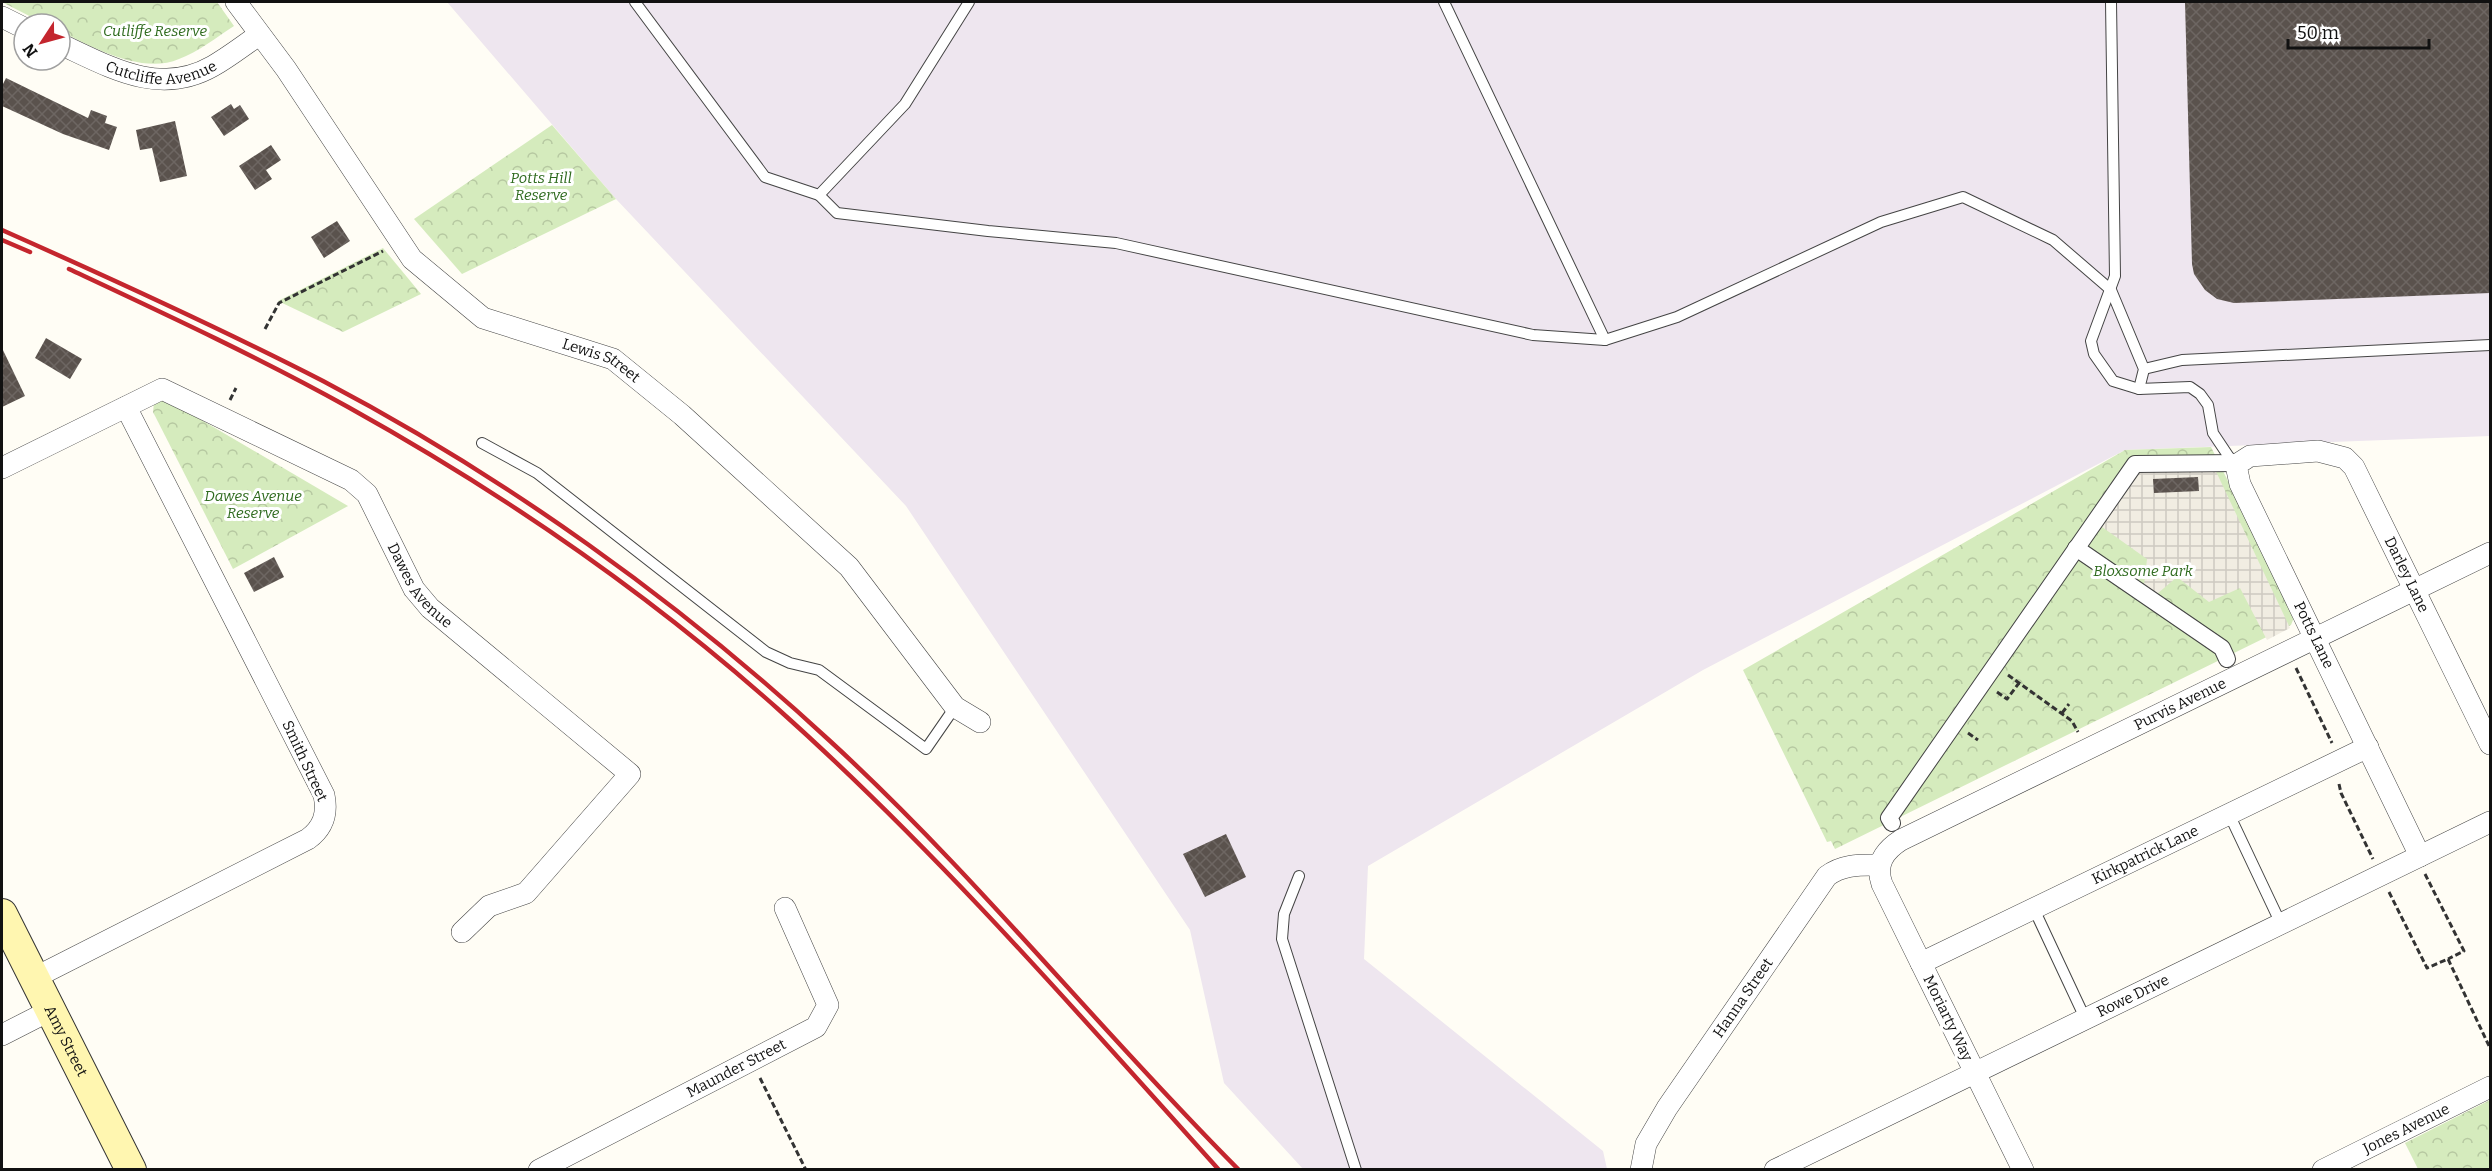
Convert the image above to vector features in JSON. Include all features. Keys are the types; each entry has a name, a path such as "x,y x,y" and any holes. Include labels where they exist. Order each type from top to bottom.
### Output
{"main road":[{"name":"Amy Street","path":"2,914 131,1170"}],"street":[{"name":"Lewis Street","path":"236,2 286,69 412,259 483,318 613,359 682,415 849,567 955,707 980,722"},
{"name":"Cutcliffe Avenue","path":"72,50 115,70 160,81 194,75 213,66 259,35"},
{"name":"Dawes Avenue","path":"2,468 162,389 351,480 367,494 414,589 430,608 630,774 526,893 489,906 462,932"},
{"name":"Smith Street","path":"34,978 308,839 321,827 326,816 324,795 126,407"},
{"name":"Darley Lane","path":"2238,463 2250,456 2331,453 2345,458 2354,467 2490,744"},
{"path":"1892,823 1889,818 2076,548 2093,511 2135,464 2238,463"},
{"name":"Potts Lane","path":"2238,463 2237,475 2240,484 2420,856"},
{"path":"2076,548 2222,648 2227,659"},
{"name":"Purvis Avenue","path":"1879,865 1884,855 1901,840 2490,553"},
{"name":"Kirkpatrick Lane","path":"1921,963 2368,747"},
{"name":"Rowe Drive","path":"1775,1170 2490,822"},
{"name":"Moriarty Way","path":"1879,865 1878,874 1882,884 2023,1170"},
{"name":"Hanna Street","path":"1641,1170 1646,1144 1667,1108 1824,881 1836,870 1845,866 1879,865"},
{"name":"Maunder Street","path":"539,1170 816,1027 828,1005 785,908"},
{"path":"2,1035 51,1010"},
{"name":"Jones Avenue","path":"2323,1170 2490,1087"}],"lane":[{"path":"635,2 765,177 819,195 837,213 1116,243 1533,335 1605,340 1677,317 1881,222 1963,197 2053,240 2110,290 2144,369 2139,389"},
{"path":"819,195 905,104 969,2"},
{"path":"1444,2 1605,340"},
{"path":"2110,2 2115,276 2091,341 2094,354 2113,381 2139,389 2190,387 2200,394 2208,405 2213,433 2229,457 2238,463"},
{"path":"2144,369 2182,360 2490,345"},
{"path":"482,442 537,473 766,652 790,663 819,670 926,749 955,707"},
{"path":"2229,814 2281,924"},
{"path":"1299,876 1284,914 1282,939 1356,1170"},
{"path":"2034,909 2085,1018"}],"path":[{"path":"266,329 279,303 377,255 399,240"},
{"path":"1995,666 2062,713 2072,721 2078,732"},
{"path":"2297,670 2334,748"},
{"path":"1983,683 2007,699 2019,683"},
{"path":"2062,713 2069,704"},
{"path":"2341,793 2371,855"},
{"path":"2399,910 2427,968 2463,951 2433,890"},
{"path":"2448,959 2490,1048"},
{"path":"751,1060 806,1170"}],"shaded area":[{"path":"447,2 2490,2 2490,436 2125,450 1703,670 1368,866 1364,959 1603,1151 1607,1169 1303,1169 1224,1083 1190,930 906,506 616,199"},
{"path":"2212,463 2290,628 2267,640 2240,588 2209,602 2177,577 2151,599 2143,594 2147,559 2095,522 2135,464"}],"green space":[{"name":"Cutliffe Reserve","path":"2,2 217,2 234,26 186,56 165,63 149,64 118,57 72,37 72,12 22,12"},
{"name":"Potts Hill Reserve","path":"552,125 616,199 462,274 414,219"},
{"path":"383,248 421,294 343,332 278,301"},
{"name":"Dawes Avenue Reserve","path":"162,400 169,401 348,506 233,569 153,412 154,403"},
{"name":"Bloxsome Park","path":"2211,447 2295,615 2291,625 1835,849 1831,841 1827,842 1743,670 2125,450"},
{"path":"2490,1100 2490,1169 2418,1169 2405,1143"}],"building":[{"path":"2185,2 2490,2 2490,293 2234,303 2217,299 2205,290 2194,274 2192,264"},
{"path":"6,78 88,118 91,110 107,116 105,123 117,127 109,150 63,134 2,106 2,86"},
{"path":"231,104 234,109 240,105 249,119 224,136 211,117"},
{"path":"175,121 187,176 160,182 152,148 140,150 136,130"},
{"path":"271,145 281,160 266,170 272,179 255,190 239,166"},
{"path":"337,221 350,241 324,258 311,237"},
{"path":"46,338 82,359 70,379 35,358"},
{"path":"2,348 25,396 2,407"},
{"path":"2198,477 2199,491 2154,493 2153,479"},
{"path":"274,557 284,577 254,592 244,573"},
{"path":"1226,834 1246,877 1205,897 1183,854"}],"railway":[{"path":"2,230 244,341 391,418 523,500 588,544 651,591 773,690 884,792 987,899 1187,1117 1239,1170"},
{"path":"2,240 30,252"},
{"path":"69,269 280,371 405,440 572,546 677,625 778,709 894,819 1005,933 1219,1170"}]}
